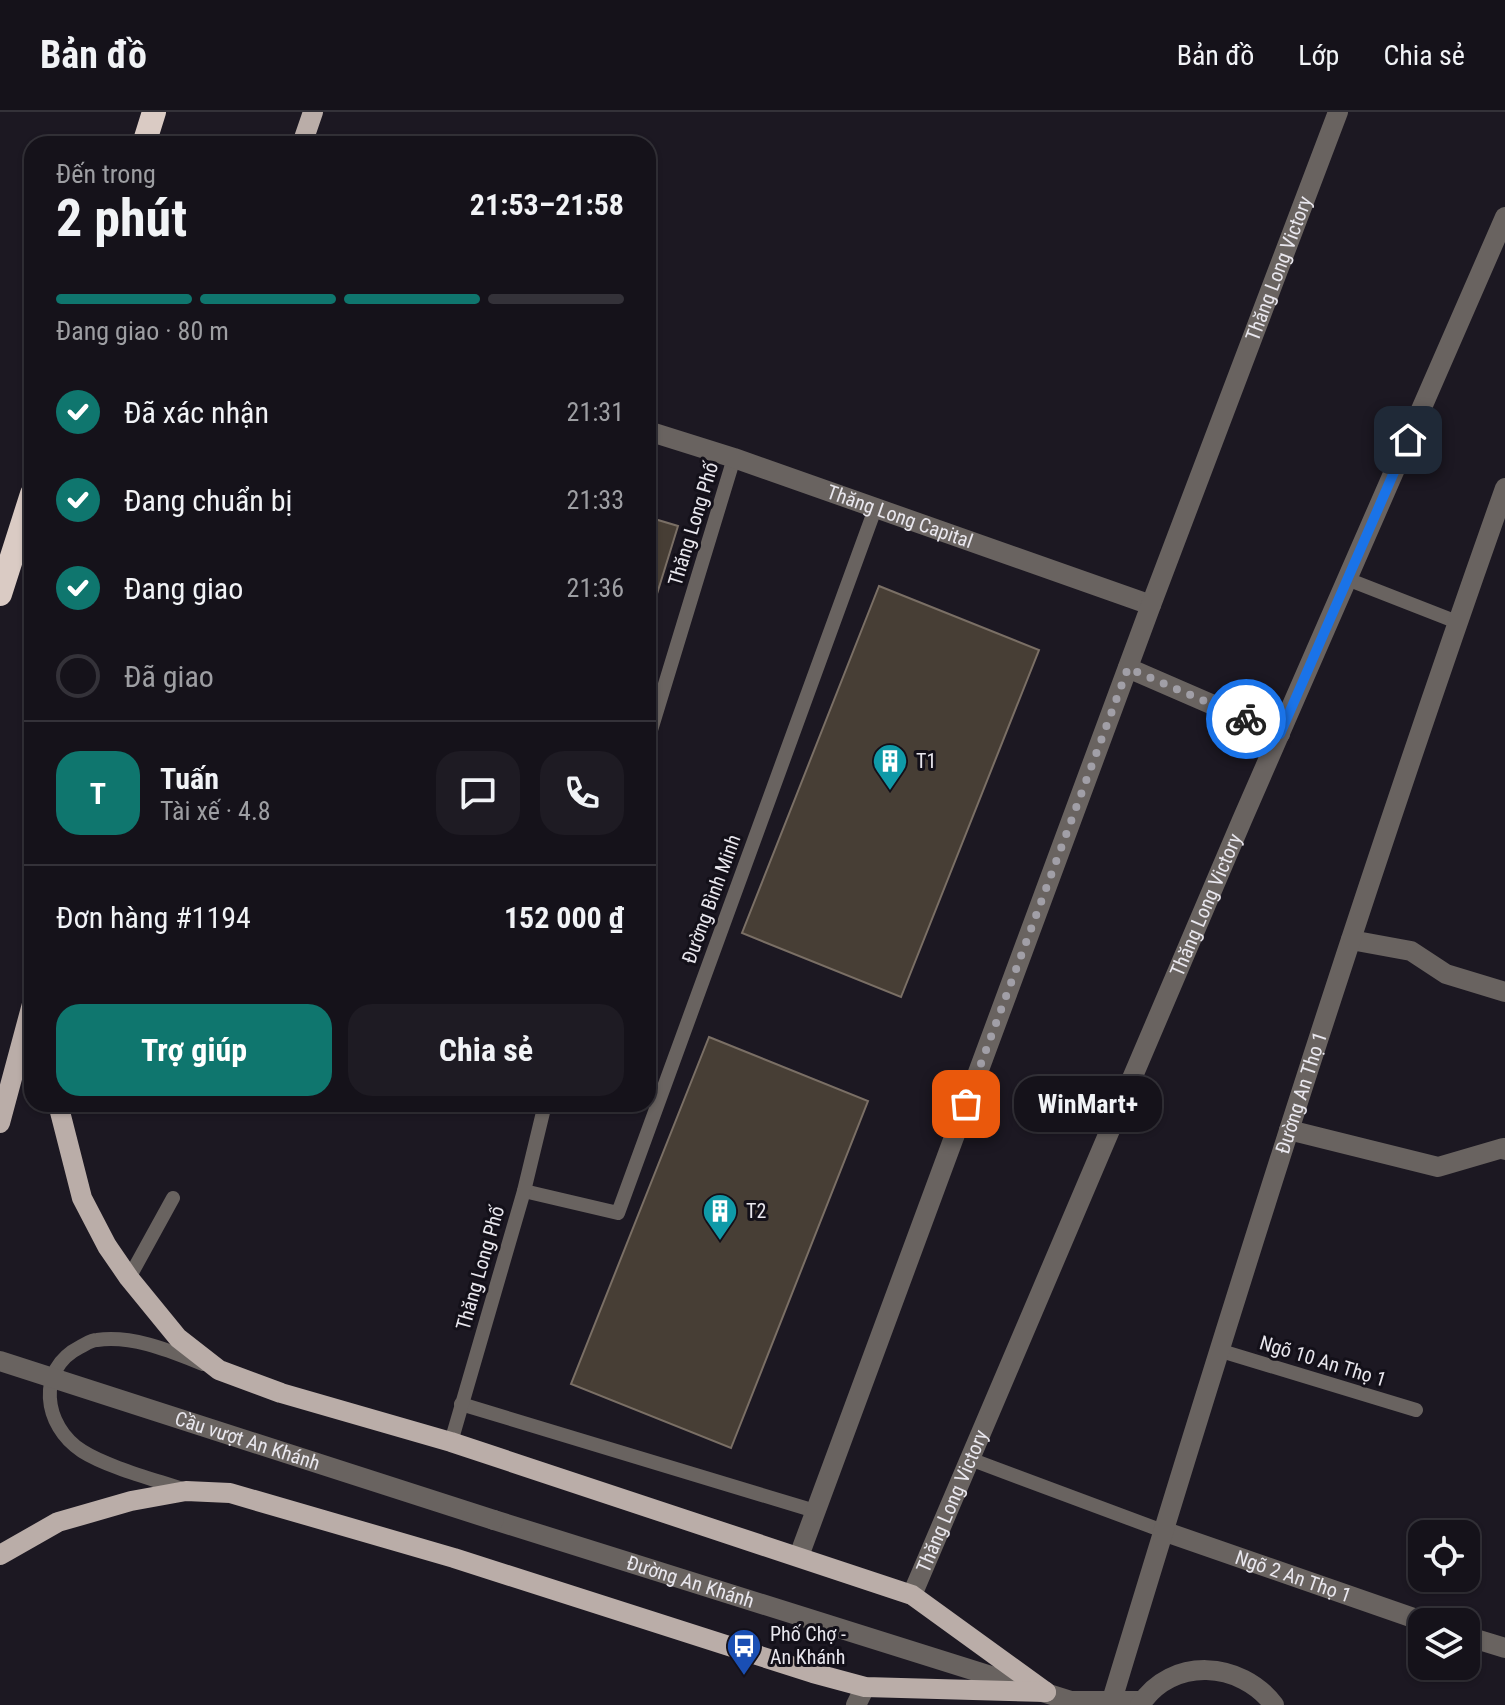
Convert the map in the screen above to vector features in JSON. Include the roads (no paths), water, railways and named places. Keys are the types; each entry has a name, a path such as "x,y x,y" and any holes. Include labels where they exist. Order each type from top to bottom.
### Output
{"highway":[{"path":"146,136 154,112"},
{"path":"0,594 24,519"}],"main road":[{"path":"305,136 313,112"},
{"path":"0,1123 24,1034"},
{"path":"60,1112 82,1198 107,1246 178,1338 219,1370 281,1393 451,1442 912,1595 1046,1692"},
{"path":"0,1555 58,1522 131,1501 186,1491 230,1493 454,1558 813,1673 861,1696 1046,1692"}],"street":[{"name":"Thăng Long Victory","path":"799,1556 1151,605 1338,112"},
{"name":"Thăng Long Victory","path":"912,1595 1505,217"},
{"name":"Thăng Long Capital","path":"656,434 1151,605"},
{"name":"Đường An Thọ 1","path":"1112,1700 1218,1350 1289,1130 1457,622 1505,488"},
{"path":"1128,668 1280,734"},
{"path":"1351,940 1411,951 1446,974 1505,992"},
{"path":"1289,1130 1438,1167 1503,1148 1505,1150"},
{"name":"Cầu vượt An Khánh","path":"0,1361 494,1520"},
{"name":"Đường An Khánh","path":"494,1520 1074,1703 1112,1700 1141,1703"},
{"name":"Ngõ 2 An Thọ 1","path":"1163,1531 1408,1616"},
{"path":"1480,1640 1505,1648"},
{"path":"1141,1703 1169,1679 1202,1669 1226,1671 1247,1680 1266,1694 1274,1705"}],"lane":[{"name":"Thăng Long Phố","path":"656,714 734,458"},
{"name":"Đường Bình Minh","path":"656,1109 875,509"},
{"path":"1347,579 1457,622"},
{"name":"Thăng Long Phố","path":"451,1442 524,1191 543,1112"},
{"name":"Đường Bình Minh","path":"524,1191 618,1213 655,1112"},
{"path":"129,1278 173,1198"},
{"path":"186,1491 81,1450 54,1422 50,1401 51,1379 66,1354 95,1340 129,1340 170,1351 219,1370"},
{"name":"Ngõ 10 An Thọ 1","path":"1218,1350 1416,1410"},
{"path":"461,1404 815,1511"},
{"path":"970,1459 1163,1531"}],"place":[{"name":"T1","path":"890,792"},
{"name":"WinMart+","path":"966,1104"},
{"name":"T2","path":"720,1242"},
{"name":"Phố Chợ - An Khánh","path":"744,1677"}]}
